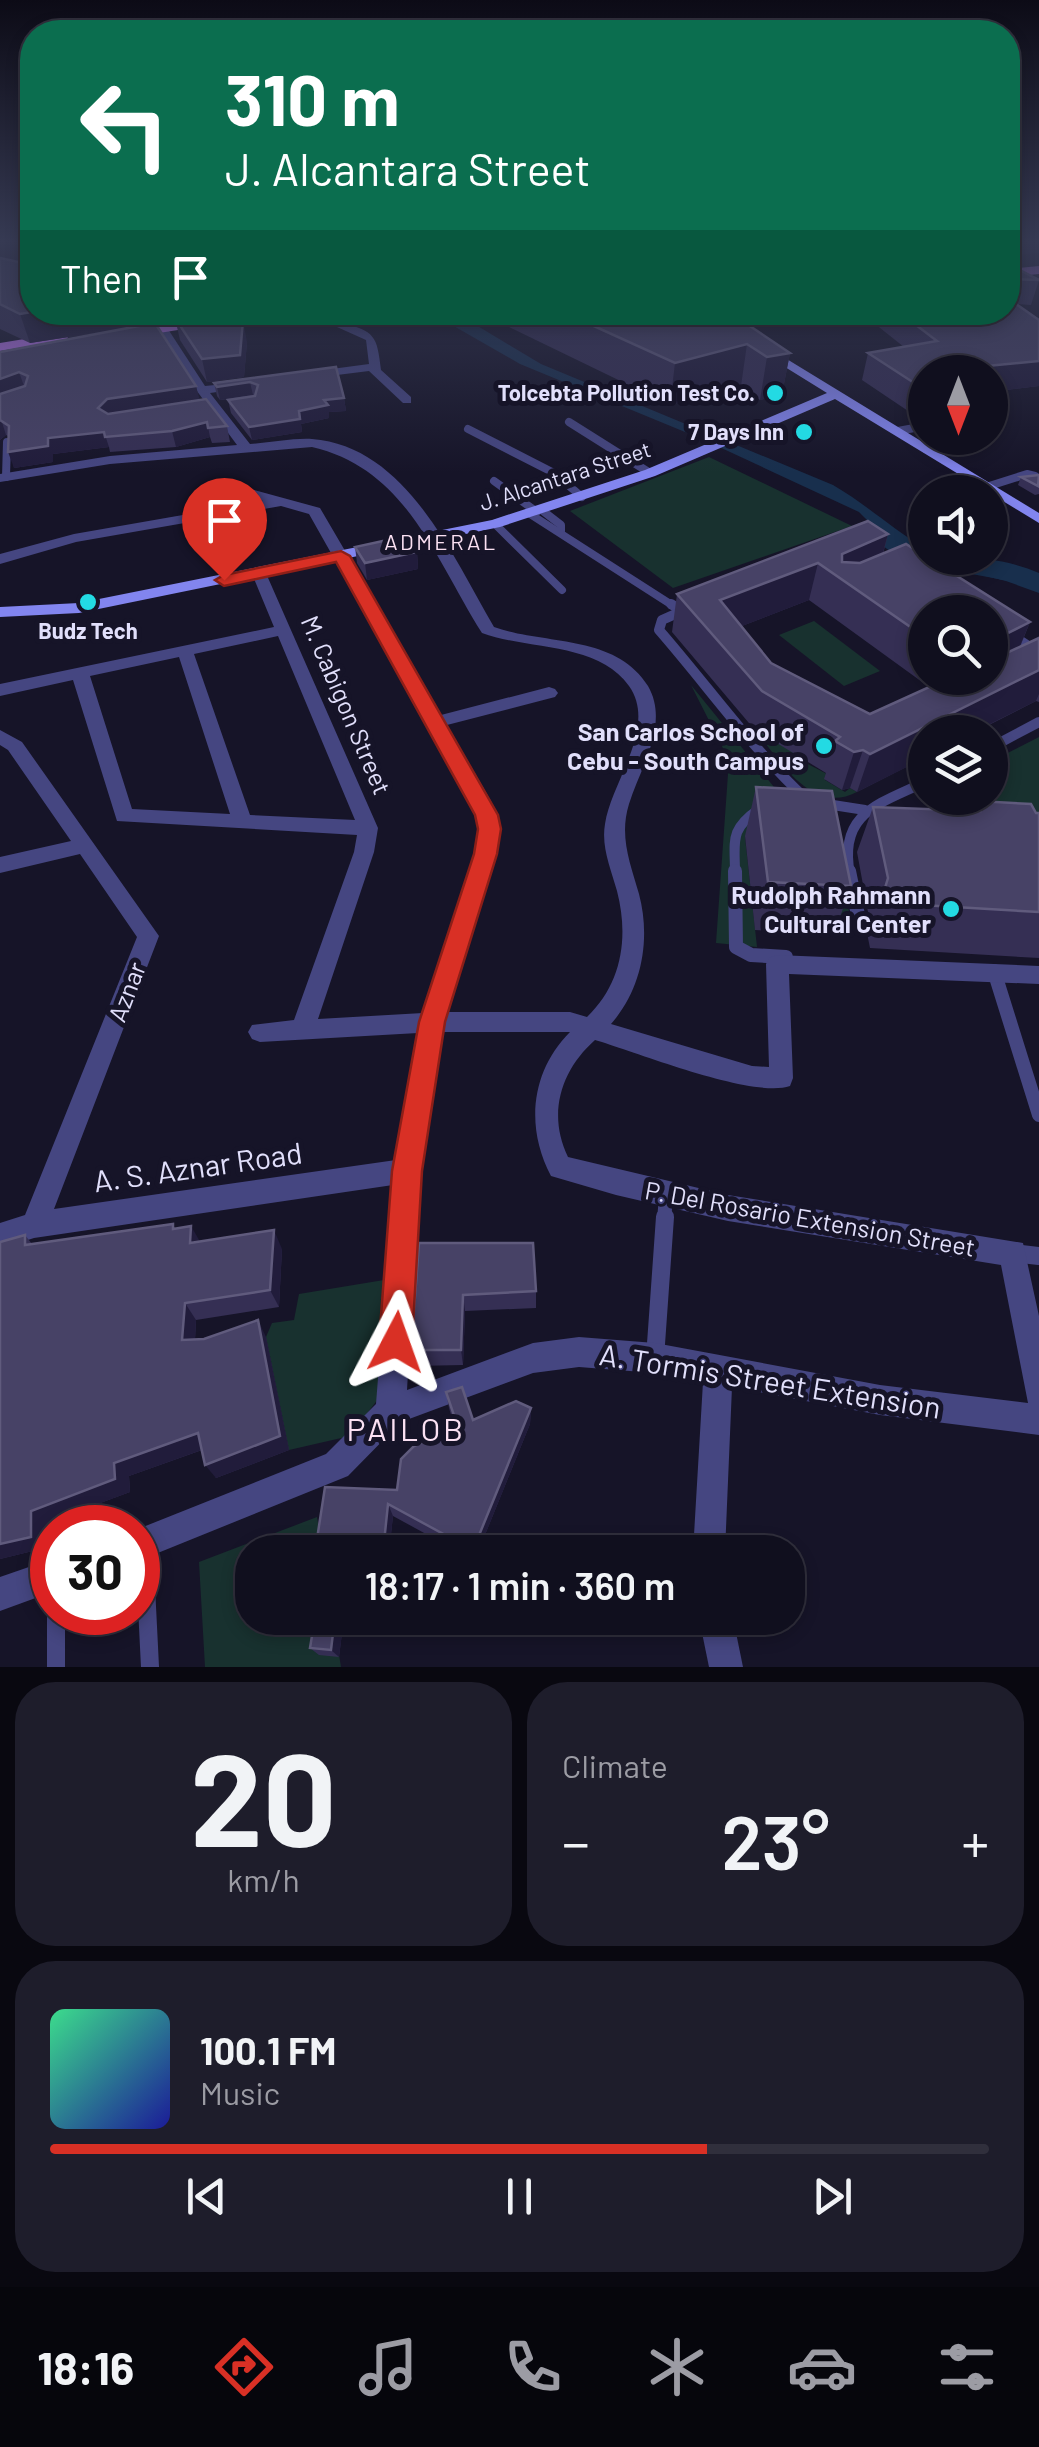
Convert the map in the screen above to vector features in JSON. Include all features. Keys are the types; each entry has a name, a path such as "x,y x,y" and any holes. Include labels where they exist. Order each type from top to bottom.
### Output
{"main road":[{"path":"148,325 112,332 185,325"},
{"path":"4,348 76,338"}],"street":[{"path":"341,326 367,334 376,347 374,367"},
{"path":"162,328 184,370 198,380 247,449"},
{"path":"752,342 908,438"},
{"path":"298,378 374,367"},
{"path":"374,367 407,400"},
{"path":"203,390 260,383"},
{"name":"J. Alcantara Street","path":"0,612 79,608 495,524 650,473 836,394"},
{"path":"198,408 215,407"},
{"name":"P. Del Rosario Extension Street","path":"3,478 110,460 213,457 247,449 312,443 338,448 385,476 431,537 488,630 612,660 628,673 647,703 645,740 614,824 620,870 631,906 628,976 612,1008 596,1028 578,1038 560,1056 548,1078 546,1123 551,1152 560,1167 666,1197 858,1232 1026,1254"},
{"path":"935,455 967,475"},
{"path":"160,1536 337,1465 391,1411 407,1171 432,1022 486,854 489,829 481,801 315,511 232,488"},
{"path":"1008,499 1035,513"},
{"path":"0,559 94,534 283,502"},
{"name":"M. Cabigon Street","path":"260,574 368,828 364,852 302,1030"},
{"path":"0,690 284,630"},
{"path":"185,651 243,822"},
{"path":"1021,666 1039,655"},
{"path":"80,673 124,816 368,828"},
{"path":"0,680 36,682"},
{"path":"435,722 549,693"},
{"name":"Aznar","path":"0,736 15,746 148,936 34,1225"},
{"path":"0,864 83,846"},
{"path":"260,1032 527,1020 596,1028 752,1077 782,1078 777,964 1039,975"},
{"name":"A. S. Aznar Road","path":"0,1236 34,1225 407,1171"},
{"path":"1026,1254 1039,1393"},
{"name":"A. Tormis Street Extension","path":"391,1411 534,1358 579,1352 655,1358 880,1400 1039,1420"},
{"path":"710,1535 718,1371"},
{"path":"0,1594 30,1584"},
{"path":"719,1635 726,1667"}],"lane":[{"path":"215,407 235,405"},
{"path":"568,422 650,473"},
{"path":"468,429 554,473 582,497"},
{"path":"898,432 908,430"},
{"path":"3,478 8,442"},
{"path":"1008,480 1027,474 1035,476"},
{"path":"494,481 560,531 682,611"},
{"path":"495,524 562,590"},
{"path":"700,604 662,620 658,630 823,823"},
{"path":"1008,633 1039,655"},
{"path":"1008,738 1039,722"},
{"path":"777,794 790,785"},
{"path":"860,925 845,851 848,829 865,810 908,790"},
{"path":"800,796 818,803 865,810"},
{"path":"765,804 740,823 735,832 736,947 742,952 1039,966"},
{"path":"834,837 845,851"},
{"path":"994,971 1039,1115"},
{"path":"655,1358 666,1197"},
{"path":"56,1635 56,1667"},
{"path":"147,1635 150,1667"}],"green space":[{"path":"709,457 852,526 673,588 570,511"},
{"path":"814,621 880,671 844,686 779,635"},
{"path":"691,685 817,840 745,837 757,947 716,943 729,760"},
{"path":"754,729 800,754 798,759 829,775 825,780 845,792 850,788 857,792 840,797 811,791 785,768"},
{"path":"1039,737 1039,871 987,849 975,815 1008,815 1008,753"},
{"path":"817,840 839,852 853,935 834,934"},
{"path":"384,1280 378,1399 350,1436 289,1450 266,1337 272,1323 294,1320 299,1294"},
{"path":"317,1517 320,1535 270,1535"},
{"path":"235,1548 235,1635 336,1635 341,1667 205,1667 199,1562"}],"water":[{"path":"452,325 476,325 541,364 833,485 908,537 908,559 881,545 857,524 868,521 859,512 702,439 520,364"},
{"path":"1008,573 1039,584 1039,591 977,575"}],"building":[{"path":"1020,318 1039,320 1039,361 1008,364 1008,355 908,355 908,379 868,353 937,341 916,325 1020,325"},
{"path":"156,325 196,386 107,399 98,408 108,414 206,399 227,426 208,428 207,422 172,431 48,438 48,446 8,452 9,426 0,420 0,394 25,386 28,376 19,372 0,379 0,352"},
{"path":"180,325 243,325 240,355 202,359"},
{"path":"592,325 748,325 790,353 767,357 747,344 675,363"},
{"path":"336,367 344,398 324,400 328,405 299,411 300,419 249,427 228,400 255,396 258,385 250,382 217,387 214,383"},
{"path":"1039,475 1038,486 1021,477"},
{"path":"868,521 888,534 842,554 842,562 860,563 906,544 908,575 955,575 987,595 908,595 908,625 818,563 720,600 771,663 870,714 912,695 989,695 948,715 908,715 908,735 870,754 863,750 854,752 835,741 840,737 762,691 677,594"},
{"path":"406,536 417,552 365,563 355,547"},
{"path":"1008,608 1030,622 1008,633"},
{"path":"1039,638 1039,670 1008,685 1008,652"},
{"path":"756,787 832,791 851,886 768,882"},
{"path":"1008,803 1031,804 1039,813 1039,912 888,903 888,878 873,807 908,808 908,815 1008,815"},
{"path":"173,1224 173,1229 191,1226 190,1243 274,1230 270,1290 185,1303 182,1340 204,1339 258,1320 280,1436 205,1465 198,1433 114,1463 115,1479 47,1505 30,1505 30,1537 0,1544 0,1242 25,1235 25,1245"},
{"path":"419,1243 533,1243 536,1291 463,1295 461,1350 411,1350"},
{"path":"462,1387 473,1420 516,1401 531,1408 479,1535 445,1535 388,1504 385,1535 318,1535 325,1487 397,1490 401,1459 414,1446 458,1427 446,1392"},
{"path":"312,1635 333,1635 331,1650 310,1648"}],"waterway":[{"path":"1008,572 1039,584"}],"place":[{"name":"Tolcebta Pollution Test Co.","path":"775,393"},
{"name":"7 Days Inn","path":"804,432"},
{"name":"Budz Tech","path":"88,602"},
{"name":"San Carlos School of Cebu - South Campus","path":"824,746"},
{"name":"Rudolph Rahmann Cultural Center","path":"951,909"}],"district":[{"name":"ADMERAL","path":"441,542"},
{"name":"PAILOB","path":"406,1430"}],"route":[{"path":"224,580 341,556 486,815 486,854 432,1022 407,1171 396,1342"}]}
